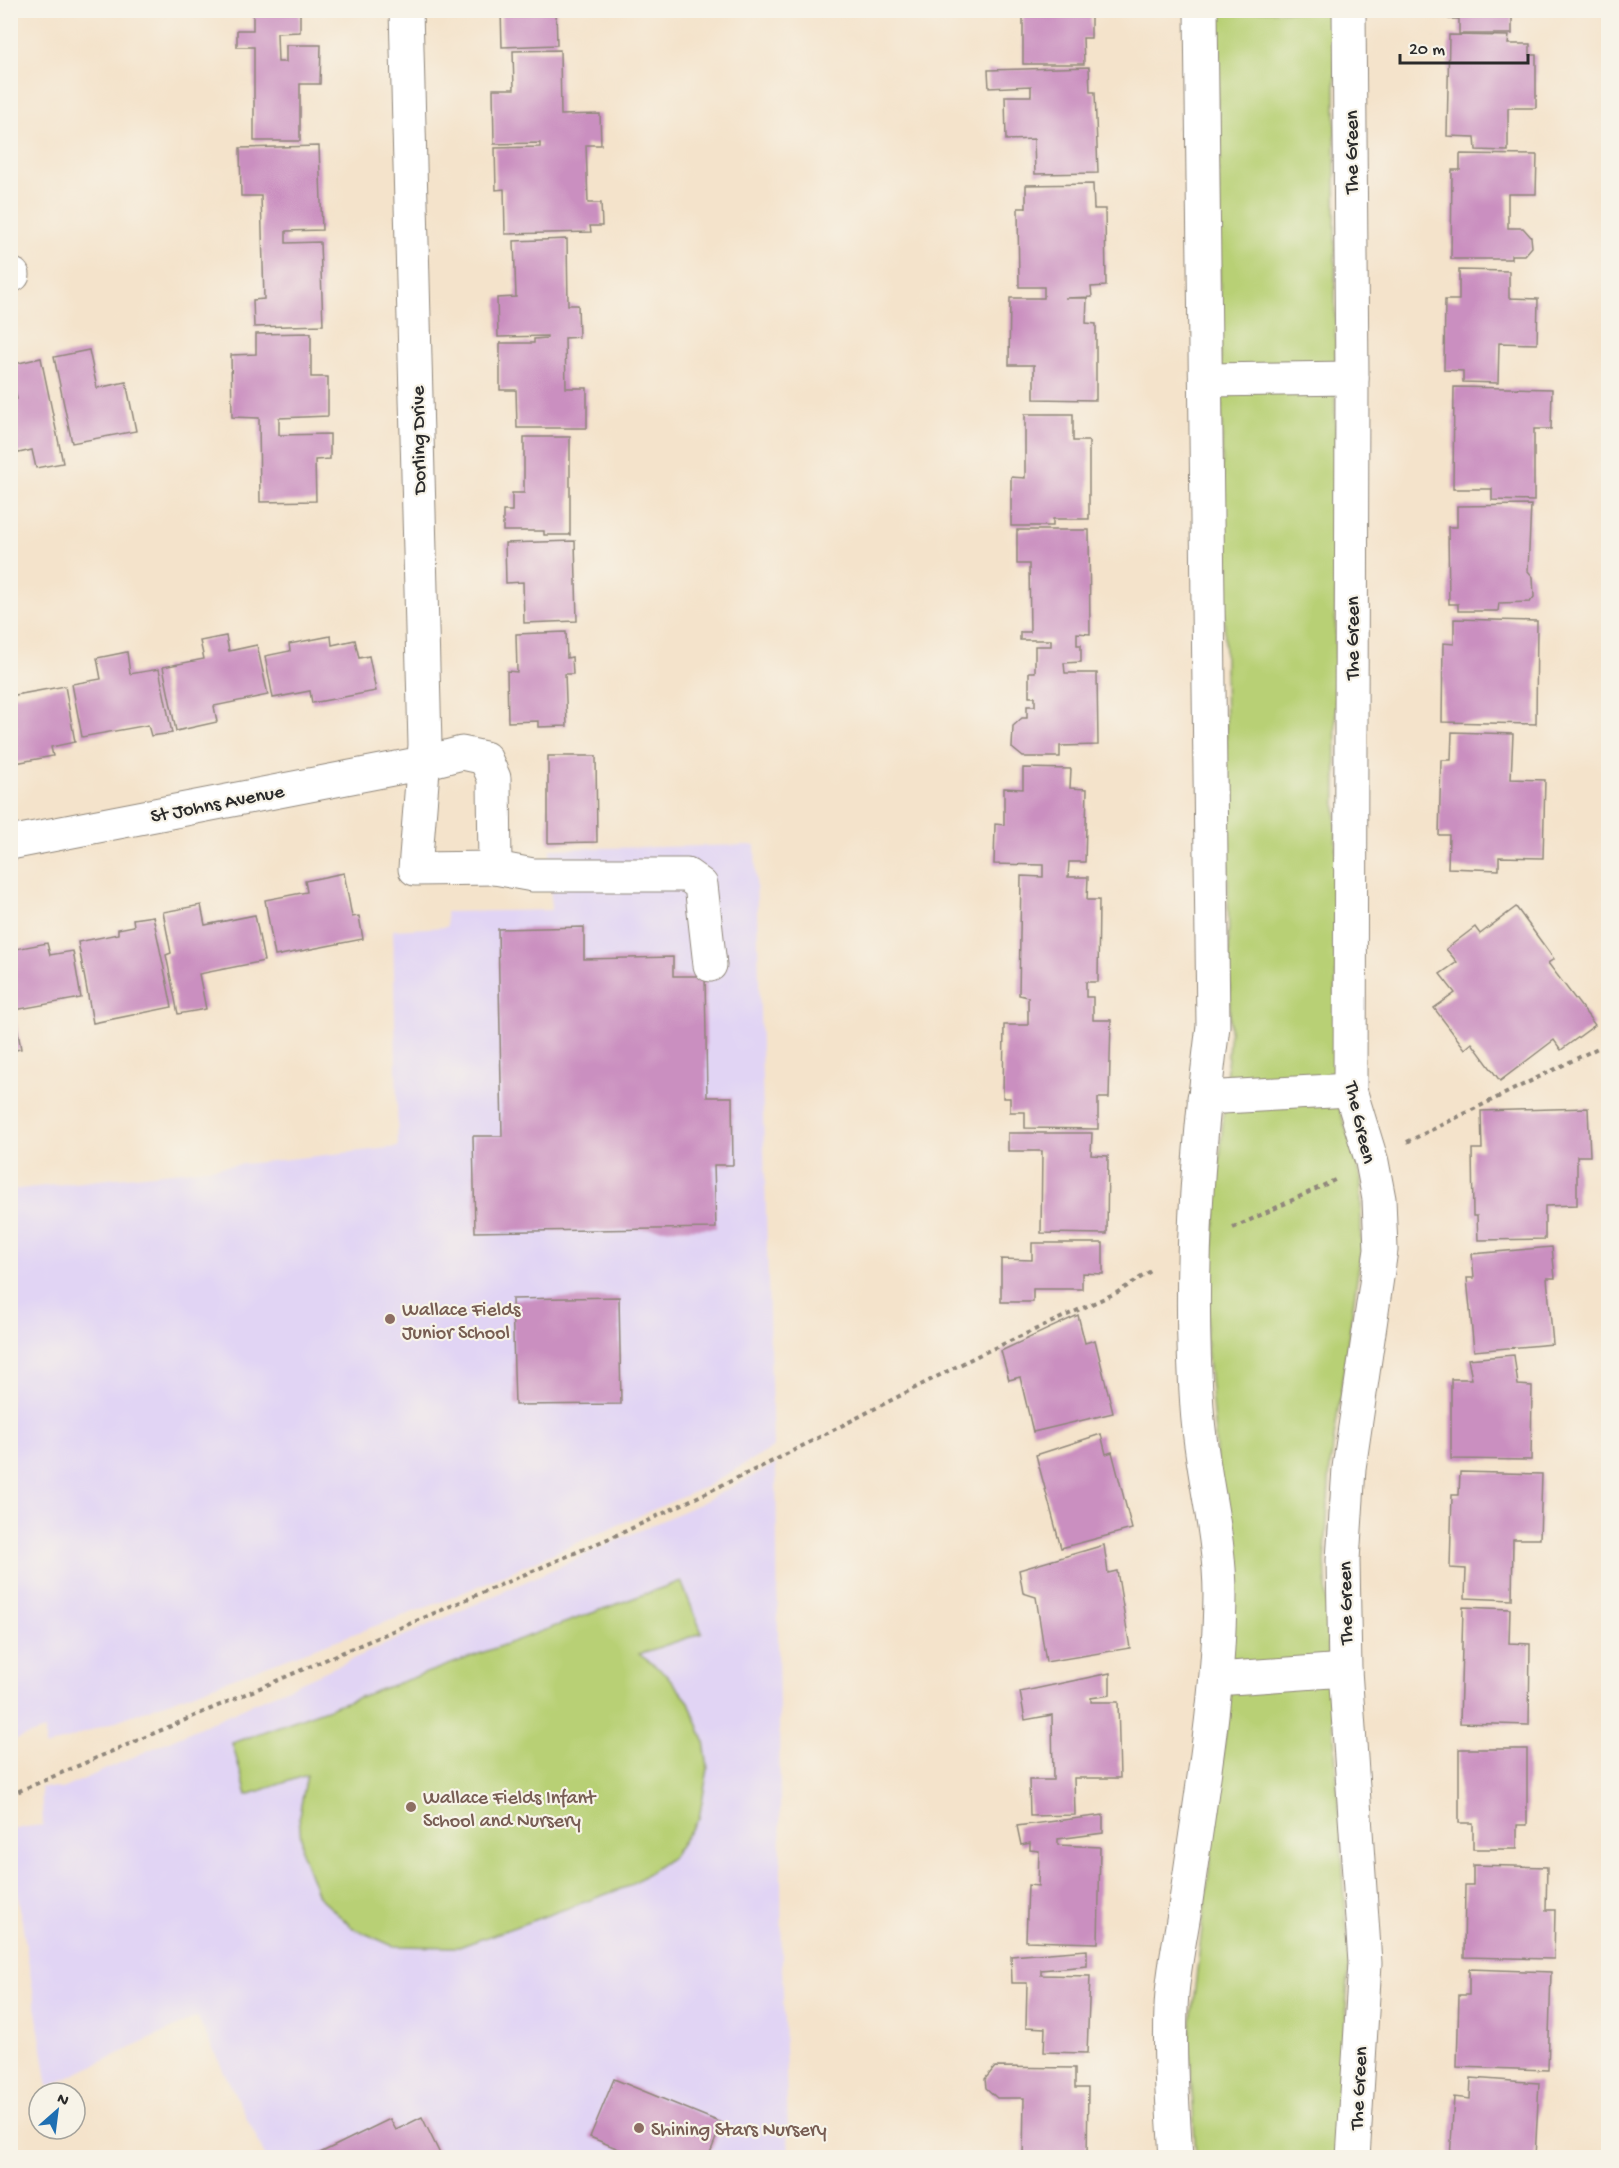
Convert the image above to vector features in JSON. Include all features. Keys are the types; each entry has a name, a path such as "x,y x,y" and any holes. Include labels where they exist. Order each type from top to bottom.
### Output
{"street":[{"name":"Dorling Drive","path":"406,10 423,763 415,869 495,868"},
{"path":"1176,2157 1170,2072 1171,2006 1216,1679 1220,1592 1213,1513 1198,1426 1192,1335 1194,1246 1204,1098 1213,1026 1201,10"},
{"name":"The Green","path":"1349,10 1352,378 1350,1090 1372,1162 1382,1250 1349,1468 1343,1560 1345,1670 1365,1963 1353,2157"},
{"path":"1206,380 1352,378"},
{"name":"St Johns Avenue","path":"10,843 423,763 462,753 486,758 494,778 495,868"},
{"path":"495,868 533,875 687,875 701,885 710,964"},
{"path":"1204,1098 1350,1090"},
{"path":"1216,1679 1345,1670"}],"path":[{"path":"10,1795 626,1531 776,1460 979,1355 1118,1292 1194,1246 1372,1162 1399,1146 1608,1043"}],"shaded area":[{"name":"Wallace Fields Junior School","path":"755,845 773,1448 705,1487 446,1600 45,1747 45,1730 11,1741 10,1190 398,1147 393,930 447,927 446,912 551,910 550,849"},
{"name":"Wallace Fields Infant School and Nursery","path":"776,1464 782,1964 789,2157 266,2157 197,2017 61,2081 47,2081 11,1851 10,1829 43,1825 41,1787 62,1789 699,1504"}],"green space":[{"path":"1216,11 1335,11 1336,1098 1361,1177 1361,1251 1330,1466 1325,1555 1328,1644 1349,1961 1337,2157 1196,2158 1189,2038 1227,1718 1215,1435 1206,1337 1230,1029"},
{"path":"681,1581 702,1633 639,1654 666,1674 689,1702 704,1741 708,1769 699,1818 672,1857 629,1886 459,1947 393,1946 353,1928 318,1896 302,1854 299,1815 307,1775 247,1795 232,1743"}],"building":[{"path":"253,10 300,10 300,32 277,33 278,62 286,62 286,45 321,45 320,84 300,84 300,141 254,141 254,47 237,47 237,30 253,30"},
{"path":"501,10 556,10 557,45 502,47"},
{"path":"1023,10 1091,10 1091,38 1083,38 1084,64 1023,64"},
{"path":"1449,10 1512,10 1512,34 1459,34 1459,19 1449,19"},
{"path":"1449,35 1509,36 1508,44 1530,44 1530,55 1536,55 1536,108 1508,108 1508,151 1476,150 1475,137 1447,136"},
{"path":"560,50 561,115 600,114 601,145 586,145 588,203 601,203 602,226 590,226 591,232 505,234 504,189 496,190 495,148 540,147 540,143 494,144 493,89 514,89 513,51"},
{"path":"1089,67 1090,92 1095,92 1098,173 1035,174 1034,139 1006,140 1005,96 1031,96 1031,86 989,88 988,70"},
{"path":"319,146 322,230 286,231 286,243 320,242 323,325 254,327 253,300 264,299 261,196 241,196 240,148"},
{"path":"1460,154 1537,155 1536,194 1508,194 1508,228 1523,228 1531,237 1532,247 1525,255 1511,255 1511,259 1451,259 1452,170 1460,170"},
{"path":"1093,184 1094,209 1105,209 1106,286 1091,287 1092,297 1065,298 1087,298 1086,323 1096,324 1096,400 1034,399 1034,365 1009,365 1010,298 1044,298 1044,287 1019,287 1018,208 1026,208 1026,185"},
{"path":"567,239 568,305 578,305 579,337 565,338 566,388 587,388 587,428 517,428 516,390 500,390 500,343 534,343 534,339 547,338 547,336 498,337 497,298 516,297 514,241"},
{"path":"1459,270 1509,271 1509,298 1538,299 1537,344 1499,343 1498,383 1463,382 1463,371 1444,370 1445,300 1459,300"},
{"path":"311,333 311,377 328,377 328,416 279,418 279,435 330,434 330,459 315,460 316,501 260,502 259,418 232,417 231,355 256,354 256,334"},
{"path":"89,350 97,388 126,382 136,431 72,443 54,357"},
{"path":"41,358 63,463 36,468 32,450 10,455 10,400 17,399 10,365"},
{"path":"1454,387 1552,389 1551,429 1534,429 1534,501 1492,500 1492,489 1453,489"},
{"path":"1025,414 1073,414 1073,441 1089,441 1089,519 1053,519 1053,526 1011,526 1011,477 1025,478"},
{"path":"524,437 570,437 570,535 544,535 544,531 503,531 503,511 512,511 512,493 524,493"},
{"path":"1531,505 1528,571 1533,577 1534,597 1530,602 1499,603 1498,611 1458,611 1458,604 1449,604 1448,527 1457,527 1457,506"},
{"path":"1017,530 1089,530 1090,634 1077,633 1077,645 1081,645 1081,662 1064,663 1065,673 1097,673 1098,745 1060,746 1060,757 1023,757 1012,748 1013,726 1022,718 1027,718 1027,706 1035,706 1035,697 1029,697 1029,672 1035,672 1035,646 1051,646 1051,640 1020,640 1020,632 1030,632 1029,564 1017,564"},
{"path":"575,541 577,621 524,623 523,582 506,583 505,543"},
{"path":"1454,619 1537,621 1536,724 1442,722 1443,643 1454,644"},
{"path":"566,632 567,658 572,657 573,674 565,674 567,726 538,727 538,721 508,722 507,671 517,672 516,634"},
{"path":"226,636 229,651 257,645 268,695 214,706 217,722 176,731 163,667 204,659 200,641"},
{"path":"331,636 332,645 355,640 359,658 369,656 376,691 312,703 310,691 273,698 265,656 290,651 289,644"},
{"path":"127,652 130,674 159,669 172,733 151,736 148,725 82,737 72,684 101,679 97,658"},
{"path":"65,686 75,742 51,747 53,756 10,764 10,696"},
{"path":"1452,732 1513,734 1511,779 1545,780 1543,858 1499,857 1499,870 1448,868 1449,835 1439,835 1441,760 1451,760"},
{"path":"548,756 596,756 597,842 548,843"},
{"path":"1023,768 1071,769 1070,788 1087,789 1085,862 1069,862 1068,877 1088,877 1087,900 1099,900 1098,982 1086,982 1086,997 1093,997 1093,1020 1111,1020 1109,1098 1098,1098 1098,1129 1025,1128 1025,1112 1010,1112 1010,1098 1003,1098 1004,1025 1028,1025 1028,997 1019,995 1021,876 1043,877 1043,865 994,864 995,824 1004,825 1004,788 1023,789"},
{"path":"344,873 352,917 359,916 363,939 275,956 265,900 307,892 305,881"},
{"path":"201,905 205,925 255,915 264,961 199,974 206,1009 178,1014 166,955 171,953 163,912"},
{"path":"1516,907 1554,959 1548,963 1595,1025 1561,1050 1554,1040 1500,1081 1472,1043 1465,1049 1434,1008 1455,993 1440,974 1457,962 1446,949 1475,927 1480,934"},
{"path":"153,916 172,1007 93,1023 78,942 118,934 118,929 134,926 133,919"},
{"path":"584,927 584,959 673,957 673,976 705,976 707,1097 732,1097 733,1165 714,1165 716,1228 475,1232 473,1136 502,1136 498,929"},
{"path":"47,943 50,955 73,951 81,998 14,1010 21,1049 10,1051 10,950"},
{"path":"1588,1108 1590,1156 1577,1156 1577,1205 1545,1206 1545,1239 1478,1240 1477,1216 1473,1216 1472,1149 1482,1149 1481,1111"},
{"path":"1008,1133 1092,1133 1091,1155 1108,1156 1107,1234 1041,1233 1042,1151 1008,1151"},
{"path":"1032,1243 1103,1243 1103,1274 1082,1273 1082,1289 1033,1289 1033,1302 1001,1302 1001,1259 1032,1260"},
{"path":"1552,1247 1555,1278 1547,1278 1553,1344 1474,1351 1467,1278 1474,1278 1472,1254"},
{"path":"619,1297 621,1404 515,1405 512,1299"},
{"path":"1078,1315 1085,1343 1095,1340 1113,1413 1033,1432 1020,1377 1009,1380 1001,1351"},
{"path":"1514,1355 1518,1385 1532,1386 1531,1460 1451,1459 1451,1379 1472,1379 1468,1359"},
{"path":"1101,1434 1106,1454 1112,1452 1132,1529 1061,1548 1036,1455"},
{"path":"1460,1472 1542,1474 1540,1539 1513,1539 1512,1600 1465,1598 1466,1569 1450,1568 1452,1495 1459,1495"},
{"path":"1104,1545 1108,1573 1117,1571 1130,1648 1046,1662 1036,1597 1023,1593 1019,1570"},
{"path":"1463,1607 1510,1609 1509,1643 1530,1644 1529,1725 1460,1723"},
{"path":"1110,1673 1110,1695 1091,1698 1091,1702 1118,1702 1120,1778 1074,1778 1075,1815 1030,1816 1029,1780 1053,1780 1052,1715 1025,1720 1020,1692"},
{"path":"1459,1749 1527,1749 1527,1825 1517,1825 1517,1849 1473,1849 1473,1823 1459,1823"},
{"path":"1103,1815 1103,1833 1058,1839 1058,1845 1100,1847 1098,1943 1026,1941 1028,1885 1038,1886 1039,1851 1030,1850 1030,1843 1021,1845 1017,1826"},
{"path":"1473,1865 1547,1867 1546,1910 1555,1910 1554,1959 1464,1957 1465,1885 1473,1885"},
{"path":"1087,1950 1087,1966 1041,1970 1041,1975 1090,1976 1087,2053 1044,2052 1045,2028 1026,2027 1027,1983 1012,1983 1011,1956"},
{"path":"1469,1969 1551,1972 1548,2070 1457,2067 1459,1995 1469,1995"},
{"path":"995,2067 1075,2068 1075,2088 1088,2088 1087,2158 1023,2158 1024,2098 997,2098 986,2088 985,2079"},
{"path":"1471,2078 1539,2083 1535,2158 1450,2158 1454,2097 1470,2099"},
{"path":"614,2079 722,2123 708,2158 640,2158 590,2137"},
{"path":"422,2117 440,2154 432,2158 317,2158 316,2155 390,2119 396,2130"}],"place":[{"name":"Wallace Fields Junior School","path":"390,1319"},
{"name":"Wallace Fields Infant School and Nursery","path":"411,1807"},
{"name":"Shining Stars Nursery","path":"639,2128"}]}
